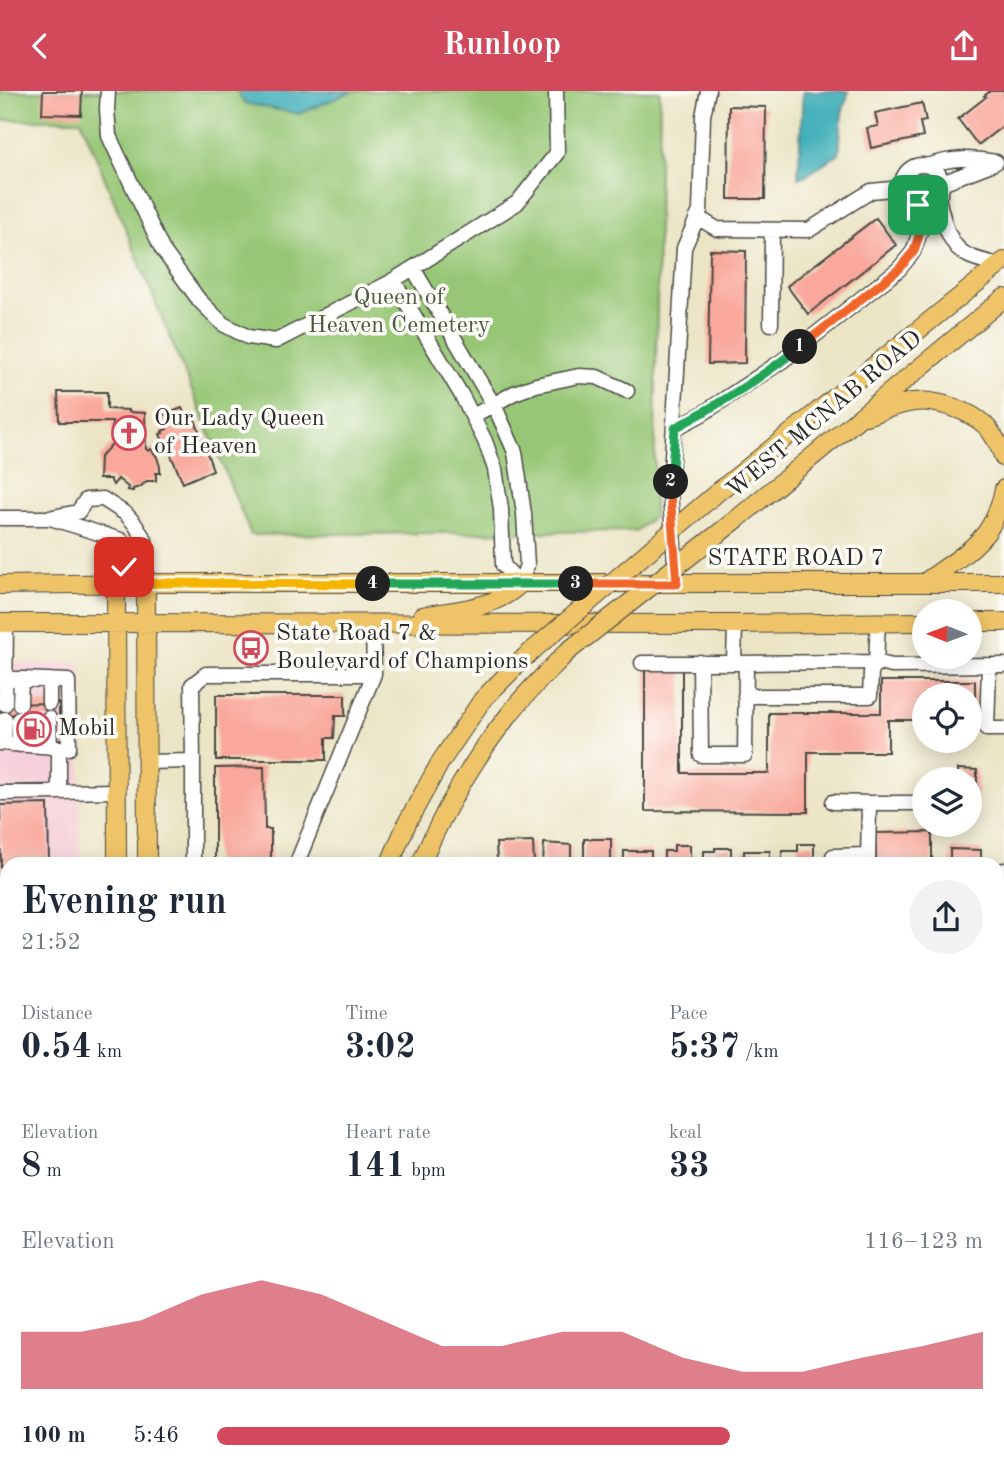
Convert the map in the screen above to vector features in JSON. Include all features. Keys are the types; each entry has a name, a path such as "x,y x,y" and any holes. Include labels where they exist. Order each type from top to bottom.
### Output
{"main road":[{"name":"WEST MCNAB ROAD","path":"392,857 408,821 441,761 483,699 526,656 719,491 1001,263"},
{"name":"WEST MCNAB ROAD","path":"423,857 464,778 509,714 567,652 737,519 1004,298"},
{"path":"859,418 915,402 944,404 964,411 986,426 1004,458"},
{"path":"924,583 963,555 986,533 1003,498 1004,489"},
{"path":"146,583 147,857"},
{"name":"STATE ROAD 7","path":"0,585 1004,583"},
{"path":"116,584 117,857"},
{"path":"375,624 493,603 510,594 520,584"},
{"path":"3,623 912,622"},
{"path":"982,622 1004,622"}],"street":[{"path":"108,91 109,136 162,249 199,300 223,324 247,337 276,341 393,280 517,203 557,153 556,91"},
{"path":"677,584 670,493 684,248 700,211 704,116 708,91"},
{"path":"927,166 937,172 942,183 938,198 924,205 912,203 902,188 905,175 915,167 946,159 1000,159"},
{"path":"942,183 1000,159"},
{"path":"697,217 716,229 809,230 871,191 902,188"},
{"name":"WEST MCNAB ROAD","path":"938,198 945,224 956,248 968,256 1001,263"},
{"path":"675,428 702,414 782,361 899,269 914,251 921,229 924,205"},
{"path":"771,324 772,230"},
{"path":"393,280 462,395 485,441 495,469 501,509 503,565 520,584 527,565 524,514 515,452 493,405 413,268"},
{"path":"473,417 514,393 536,385 579,376 597,377 627,391"},
{"path":"0,518 50,518 78,512 86,500 103,499 126,514 145,540 146,583"},
{"path":"50,518 121,540 128,557 116,584"},
{"path":"745,696 870,696 871,672 876,661 878,622"},
{"path":"3,623 12,711 8,744 69,748 68,681 9,679"},
{"path":"299,857 374,674 375,624"},
{"path":"700,662 701,755 745,755 745,696 735,624"},
{"path":"642,663 876,661 892,666 1004,665"},
{"path":"989,666 987,729 1004,729"},
{"path":"193,857 192,685 206,674 374,674"},
{"path":"49,680 49,711 59,792"},
{"path":"146,762 193,761"},
{"path":"0,793 117,791"},
{"path":"833,802 912,803"},
{"path":"868,857 869,803"},
{"path":"833,856 842,857"}],"shaded area":[{"path":"0,663 82,663 80,857 0,857"}],"green space":[{"name":"Queen of Heaven Cemetery","path":"0,91 660,91 654,516 636,531 251,535 81,120 0,120"}],"water":[{"path":"237,91 353,91 299,114 244,103"},
{"path":"803,91 849,91 842,113 839,154 798,178"}],"building":[{"path":"43,91 82,91 81,115 42,114"},
{"path":"990,91 1004,91 1004,125 978,145 958,119"},
{"path":"922,103 926,121 920,122 923,137 871,148 867,128 878,126 875,113"},
{"path":"729,106 766,107 765,199 728,199"},
{"path":"876,218 896,245 808,314 787,286"},
{"path":"710,250 746,251 745,363 708,364"},
{"name":"Our Lady Queen of Heaven","path":"58,392 107,392 107,409 145,413 146,449 151,449 160,467 160,473 156,473 156,481 147,481 133,491 127,490 128,487 118,479 113,485 110,479 99,479 100,457 112,444 112,422 59,422"},
{"path":"182,408 187,420 195,420 213,470 183,483 160,434 167,429 161,416"},
{"path":"645,670 682,670 682,773 769,773 769,713 881,713 881,681 975,681 912,683 912,720 888,720 888,752 808,752 808,812 645,811"},
{"path":"216,695 345,695 345,716 335,716 334,738 326,738 326,760 216,760"},
{"path":"59,703 59,718 42,718 41,738 25,738 26,719 0,719 0,704"},
{"path":"264,767 265,829 271,829 271,857 215,857 215,768"},
{"path":"48,804 49,857 1,857 0,805"},
{"path":"912,832 912,837 932,837 932,857 876,857 876,833"},
{"path":"584,839 611,839 611,857 584,857"},
{"path":"533,842 534,857 497,857 496,843"},
{"path":"544,843 571,845 571,857 543,857"},
{"path":"798,844 814,844 814,857 782,857 782,851 798,851"},
{"path":"674,845 690,845 690,857 664,857 664,851 674,851"},
{"path":"715,848 731,848 731,857 704,857 704,851 715,851"},
{"path":"950,849 981,850 981,857 950,857"},
{"path":"624,851 651,851 651,857 624,857"},
{"path":"744,851 770,851 770,857 744,857"}],"place":[{"name":"Our Lady Queen of Heaven","path":"129,433"},
{"name":"State Road 7 & Boulevard of Champions","path":"251,648"},
{"name":"Mobil","path":"34,729"}],"route":[{"path":"124,567 116,584 677,584 670,493 675,428 702,414 782,361 899,269 914,251 921,229 924,205 918,205"}]}
